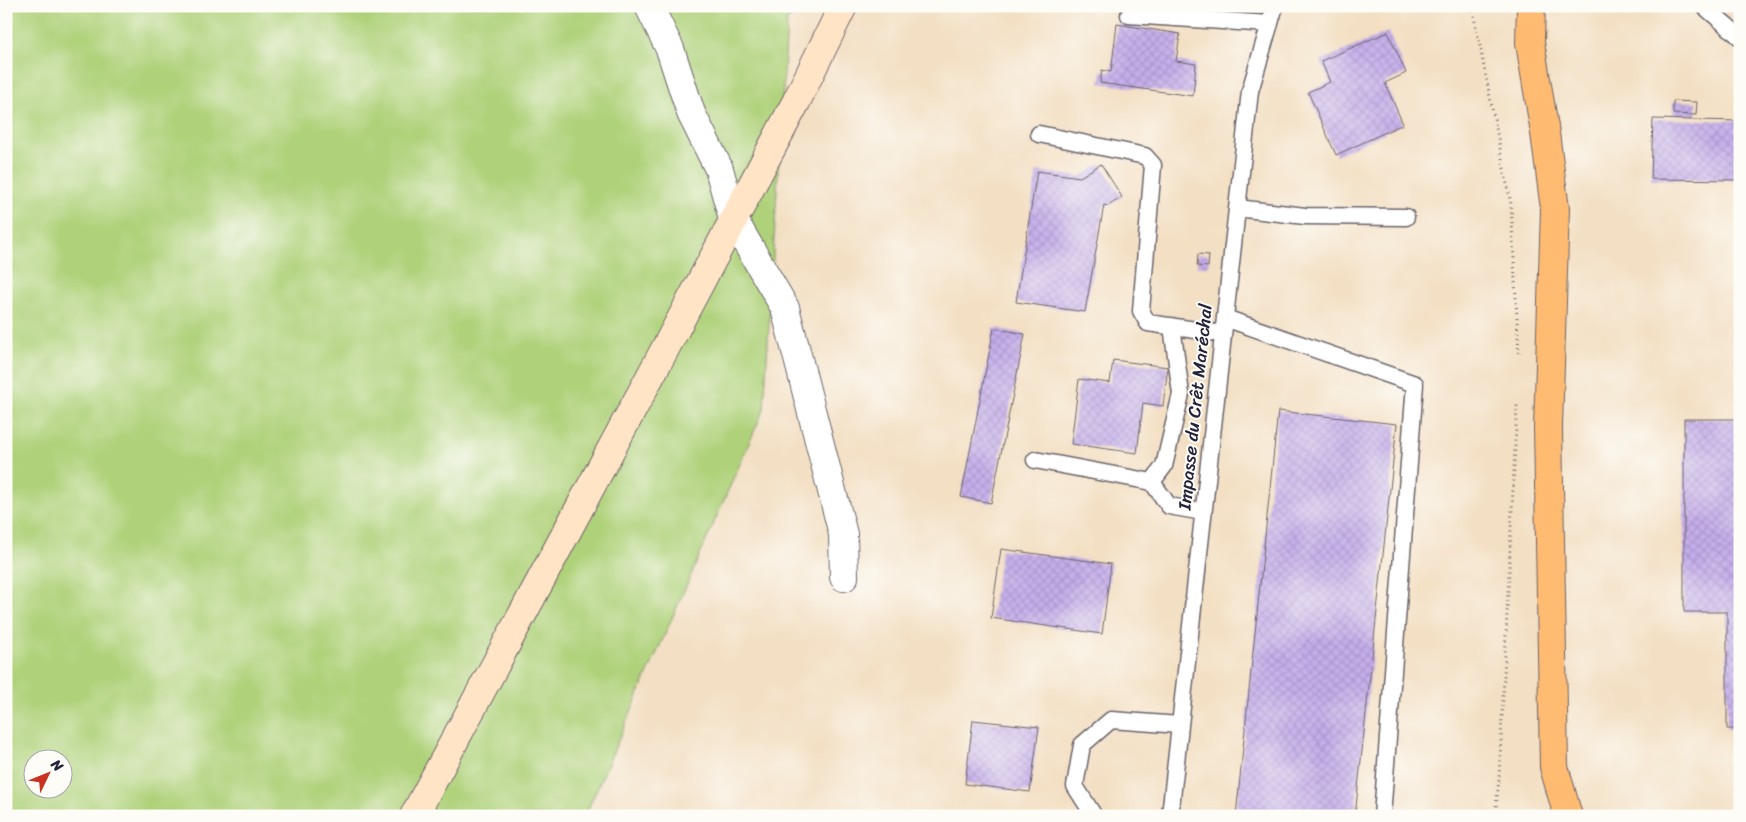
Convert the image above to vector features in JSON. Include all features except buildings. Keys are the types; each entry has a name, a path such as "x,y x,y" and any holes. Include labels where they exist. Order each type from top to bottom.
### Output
{"highway":[{"path":"1531,6 1530,43 1555,209 1548,427 1554,767 1568,816"}],"main road":[{"path":"414,816 796,102 842,6"}],"street":[{"path":"649,6 670,49 692,113 719,169 734,219 785,308 843,534 844,577"}],"lane":[{"name":"Impasse du Crêt Maréchal","path":"1170,816 1250,91 1275,6"},
{"path":"1704,6 1740,37"},
{"path":"1129,16 1270,24"},
{"path":"1039,134 1145,156 1153,165 1141,310 1148,323 1172,326 1224,326 1415,384 1382,816"},
{"path":"1237,208 1305,216 1406,217"},
{"path":"1152,482 1164,466 1181,394 1172,326"},
{"path":"1035,460 1152,482 1169,506 1204,512"},
{"path":"1094,816 1075,786 1082,745 1111,720 1180,725"}],"path":[{"path":"1472,6 1512,204 1519,357"},
{"path":"1495,816 1500,770 1518,404"}],"green space":[{"path":"6,6 796,6 787,22 764,409 585,816 6,816"}]}
